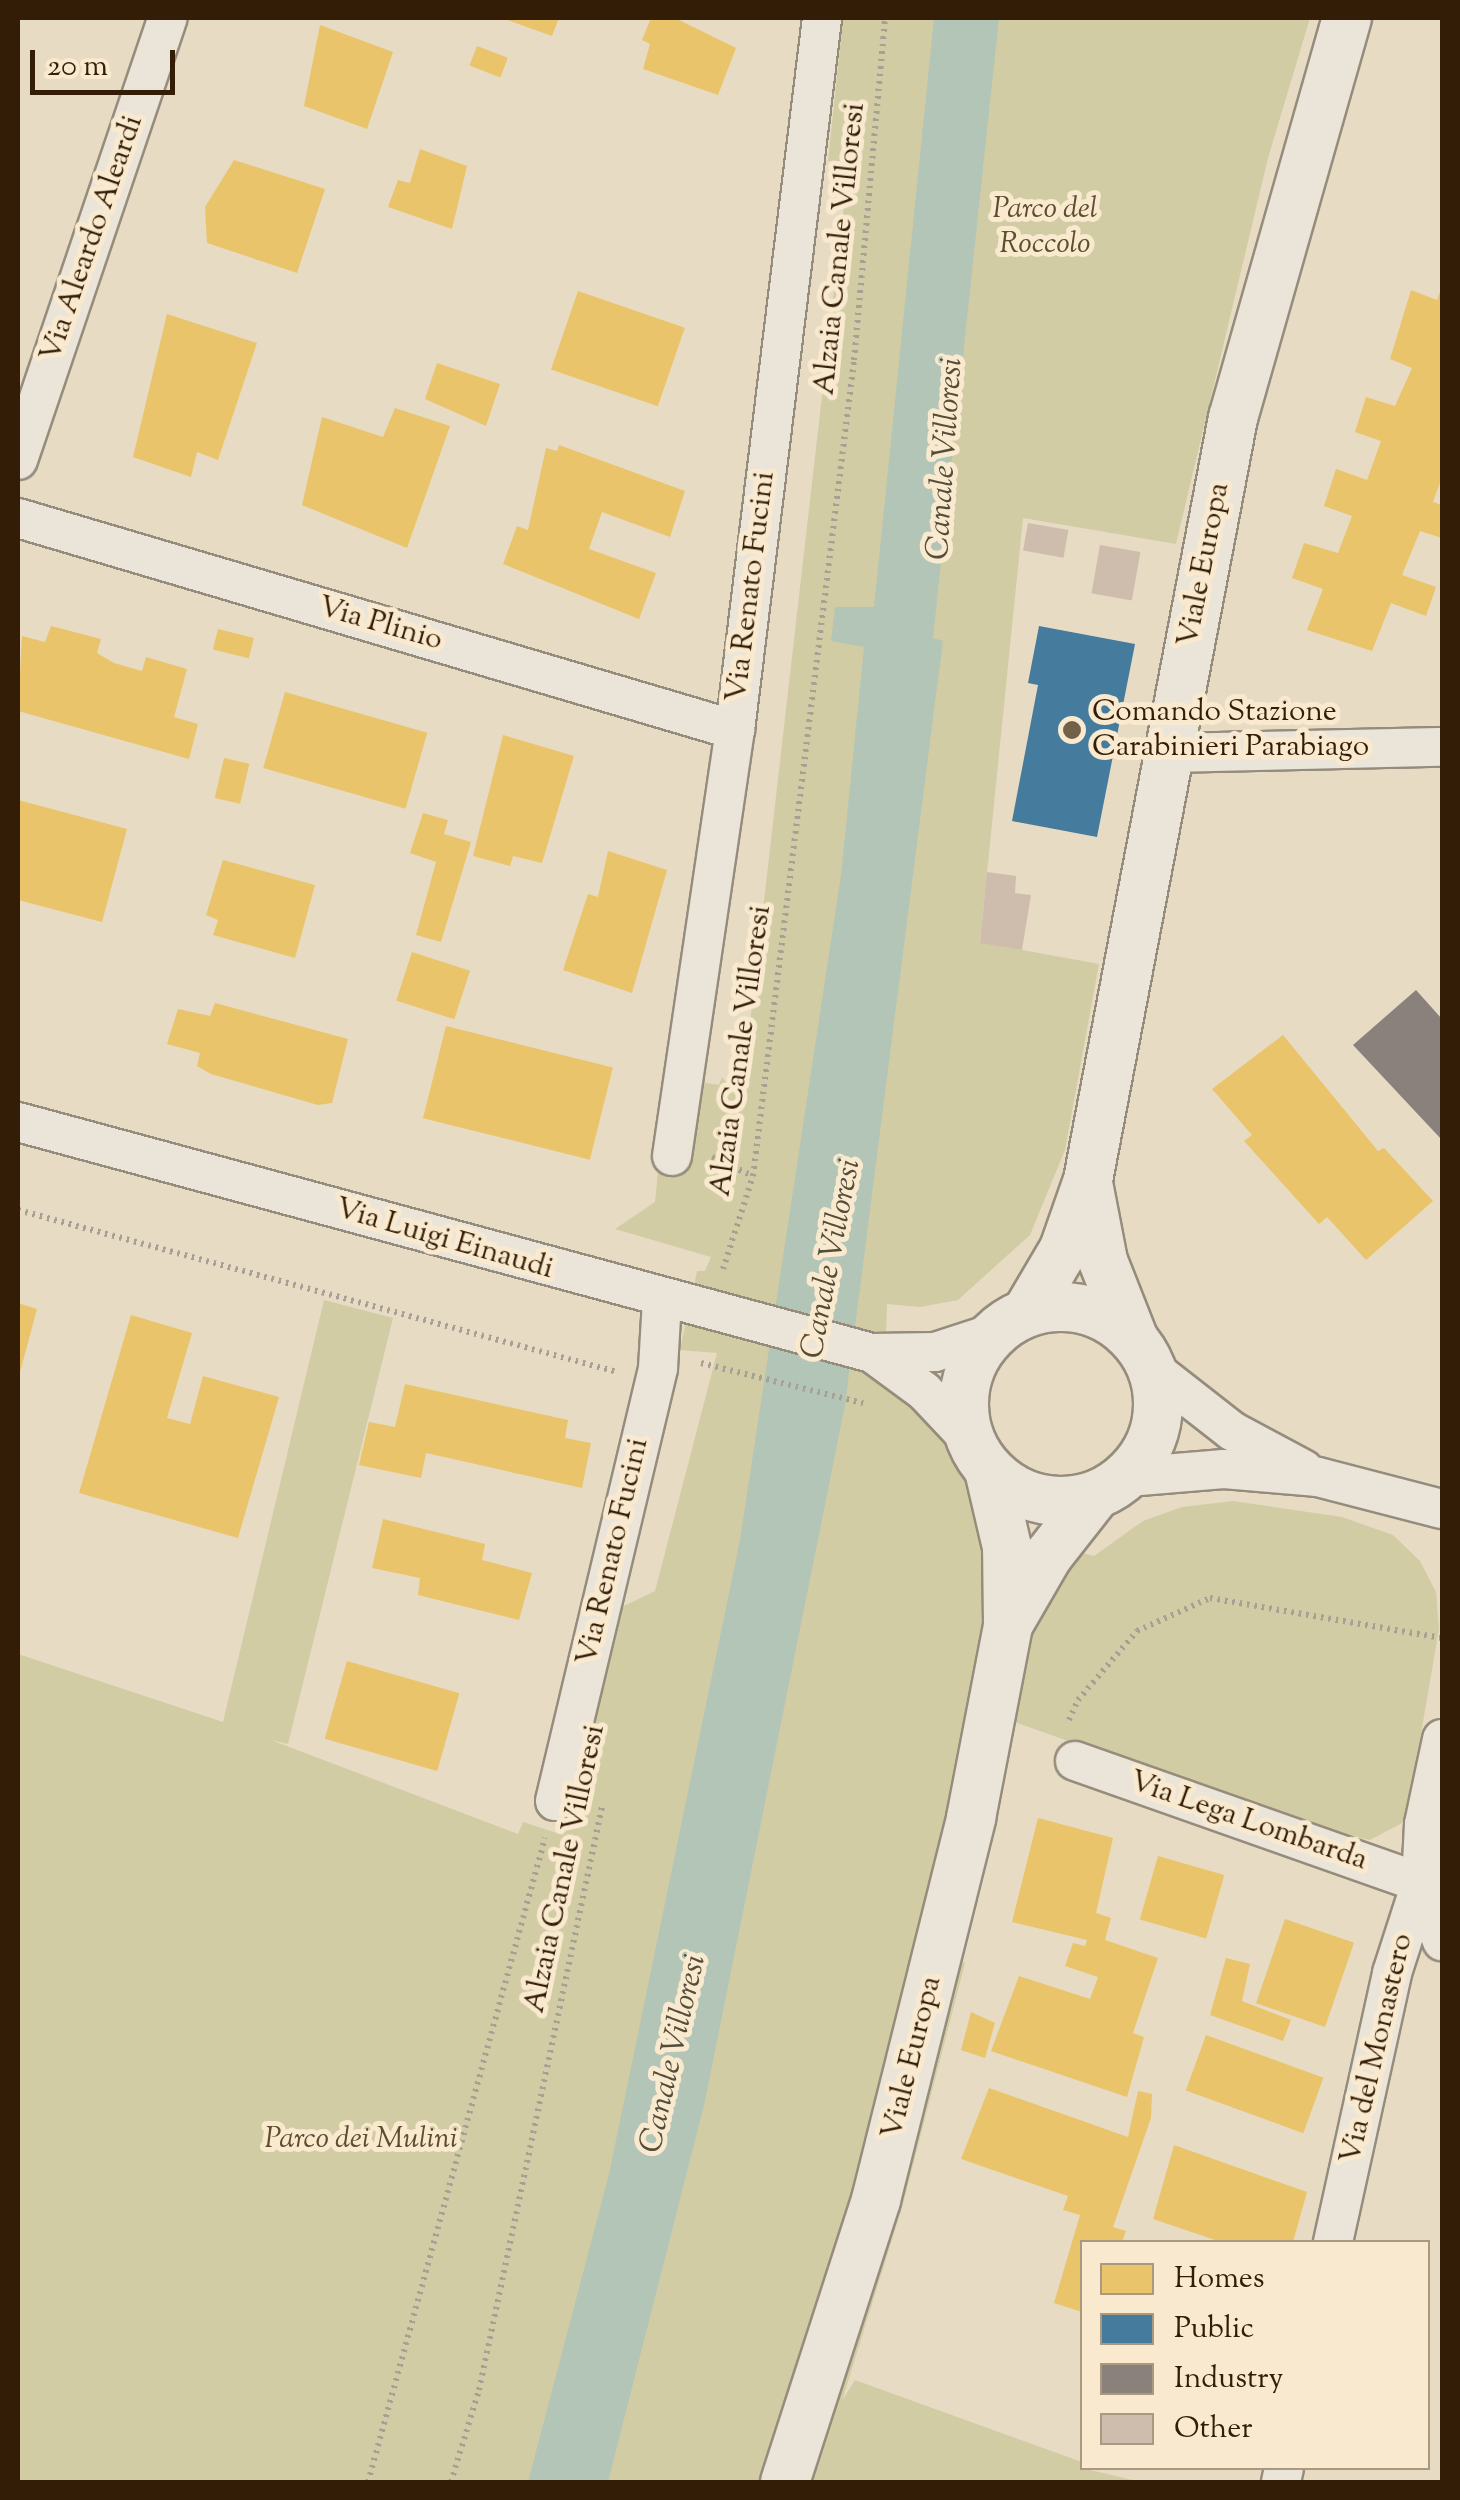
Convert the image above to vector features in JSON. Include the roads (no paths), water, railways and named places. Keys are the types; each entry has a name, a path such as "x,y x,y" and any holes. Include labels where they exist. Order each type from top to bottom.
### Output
{"street":[{"name":"Via Aleardo Aleardi","path":"18,460 168,18"},
{"name":"Via Renato Fucini","path":"672,1156 735,730 822,18"},
{"name":"Viale Europa","path":"785,2482 876,2200 926,2010 1008,1626 1007,1547 963,1400 973,1362 1011,1322 1064,1249 1088,1180 1233,418 1347,18"},
{"name":"Via Plinio","path":"20,526 735,730"},
{"path":"1170,753 1442,747"},
{"name":"Via Luigi Einaudi","path":"22,1126 709,1314 872,1353 936,1352 1011,1322"},
{"name":"Viale Europa","path":"1008,1626 1048,1556 1153,1434 1160,1408 1144,1354 1103,1261 1088,1180"},
{"name":"Via Renato Fucini","path":"554,1801 655,1382 662,1301"},
{"path":"1011,1322 1065,1306 1102,1314 1232,1431 1318,1477"},
{"name":"Via Luigi Einaudi","path":"872,1353 924,1392 979,1455"},
{"path":"979,1455 1020,1493 1056,1502 1112,1486 1224,1469 1318,1477 1442,1509"},
{"name":"Via del Monastero","path":"1333,2240 1392,1973 1421,1884 1424,1824 1442,1739"},
{"name":"Via Lega Lombarda","path":"1069,1748 1421,1884"},
{"path":"1421,1884 1442,1940"}],"water":[{"name":"Canale Villoresi","path":"934,18 999,18 933,638 943,641 845,1405 705,2101 608,2482 528,2482 609,2174 740,1540 841,875 864,647 831,641 835,607 874,607"}],"place":[{"name":"Comando Stazione Carabinieri Parabiago","path":"1072,730"}],"park label":[{"name":"Parco del Roccolo","path":"1045,227"},
{"name":"Parco dei Mulini","path":"361,2140"}]}
